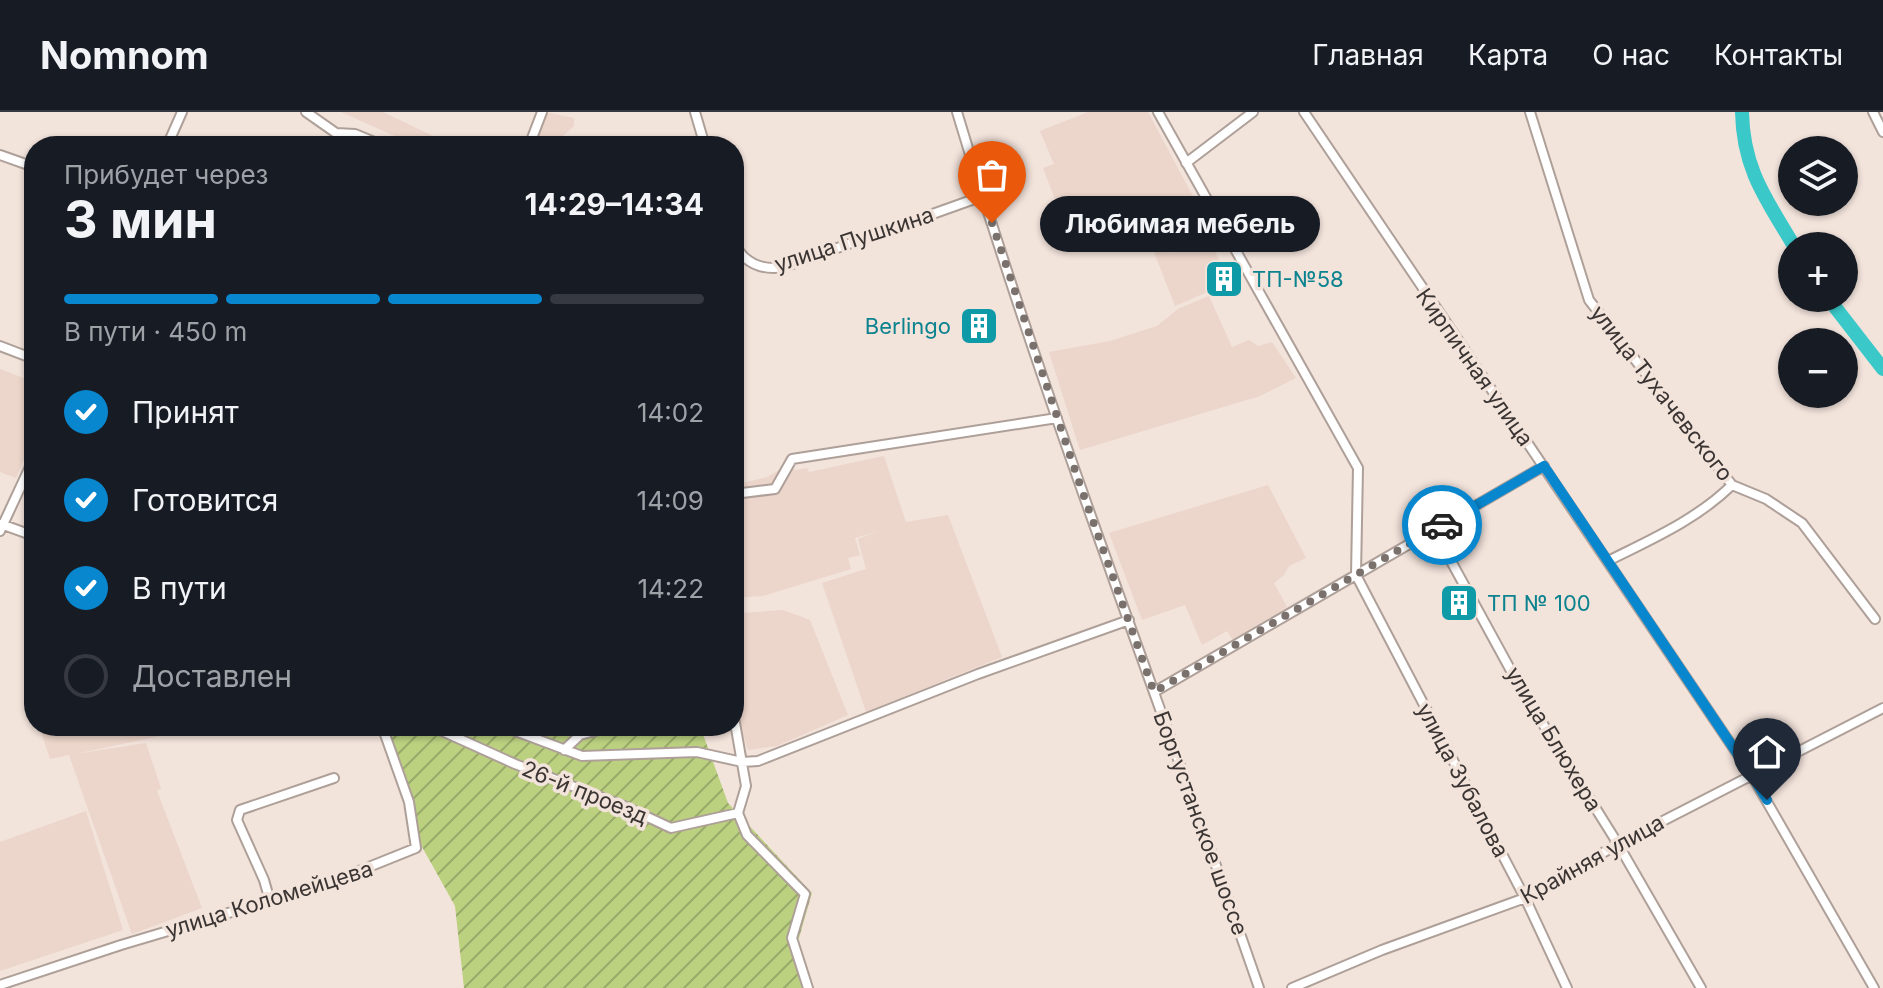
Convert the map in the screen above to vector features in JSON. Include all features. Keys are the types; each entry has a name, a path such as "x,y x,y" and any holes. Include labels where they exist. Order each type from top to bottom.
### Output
{"street":[{"path":"171,136 182,112"},
{"path":"306,112 336,133 360,136"},
{"path":"533,136 542,112"},
{"path":"695,112 702,136"},
{"name":"Боргустанское шоссе","path":"957,112 1057,418 1259,988"},
{"path":"1158,112 1358,468 1356,575"},
{"path":"1186,163 1253,112"},
{"name":"Кирпичная улица","path":"1304,112 1751,774 1874,988"},
{"name":"улица Тухачевского","path":"1530,112 1589,300 1732,485 1766,499 1802,523 1875,619"},
{"path":"1873,112 1883,132"},
{"path":"0,155 24,163"},
{"name":"улица Пушкина","path":"744,257 769,270 784,267 983,196"},
{"path":"0,346 24,355"},
{"path":"744,493 775,489 792,459 1057,418"},
{"path":"1154,692 1544,466"},
{"path":"24,479 1,526 24,533"},
{"path":"1608,561 1680,525 1712,504 1732,485"},
{"name":"улица Блюхера","path":"1434,530 1521,689 1618,844 1701,988"},
{"name":"улица Зубалова","path":"1356,575 1525,898 1567,988"},
{"path":"528,736 582,756 697,752 742,762 758,761 978,674 1129,620"},
{"name":"Крайняя улица","path":"1292,988 1382,950 1525,898 1618,844 1883,708"},
{"name":"улица Коломейцева","path":"0,985 14,984 121,945 270,901 388,861 416,848 409,802 386,736"},
{"name":"26-й проезд","path":"453,736 671,828 738,813"},
{"path":"564,750 579,736"},
{"path":"737,736 746,786 738,813 747,835 805,894 792,938 808,988"},
{"path":"270,901 237,814 240,810 334,778"}],"shaded area":[{"path":"341,112 383,112 433,136 395,136"},
{"path":"545,112 574,118 574,126 563,136 537,136"},
{"path":"1088,112 1148,112 1210,234 1164,256 1208,238 1225,271 1216,275 1221,286 1175,306 1138,211 1072,239 1063,216 1078,209 1073,197 1056,202 1043,168 1054,164 1040,131"},
{"path":"1209,296 1232,347 1249,340 1258,346 1272,342 1296,378 1260,396 1080,450 1049,352 1110,341 1157,326 1178,309"},
{"path":"0,369 24,378 24,459 16,478 0,472"},
{"path":"884,456 906,522 948,515 1002,657 866,712 822,583 866,569 858,539 879,531 855,538 860,555 848,558 851,569 763,596 744,598 744,483 767,477 783,468 807,468 809,472"},
{"path":"1268,485 1306,558 1289,566 1274,583 1287,607 1233,640 1227,631 1202,645 1185,605 1142,620 1109,533"},
{"path":"783,610 810,620 848,715 777,746 748,750 743,736 744,613"},
{"path":"42,736 160,736 75,754 146,743 161,788 157,791 202,908 132,934 69,755 50,759"},
{"path":"86,811 123,930 0,971 0,842"}],"green space":[{"path":"390,736 704,736 728,803 812,893 797,945 813,988 464,988 455,906 421,845 412,800"}],"waterway":[{"path":"1742,112 1743,132 1752,167 1786,232"},
{"path":"1839,312 1883,369"}],"way so far":[{"path":"992,223 1154,692 1442,525"}],"place":[{"name":"Любимая мебель","path":"992,223"},
{"name":"ТП-№58","path":"1224,279"},
{"name":"Berlingo","path":"979,326"},
{"name":"ТП № 100","path":"1459,603"}],"route":[{"path":"1442,525 1544,466 1767,800"}]}
